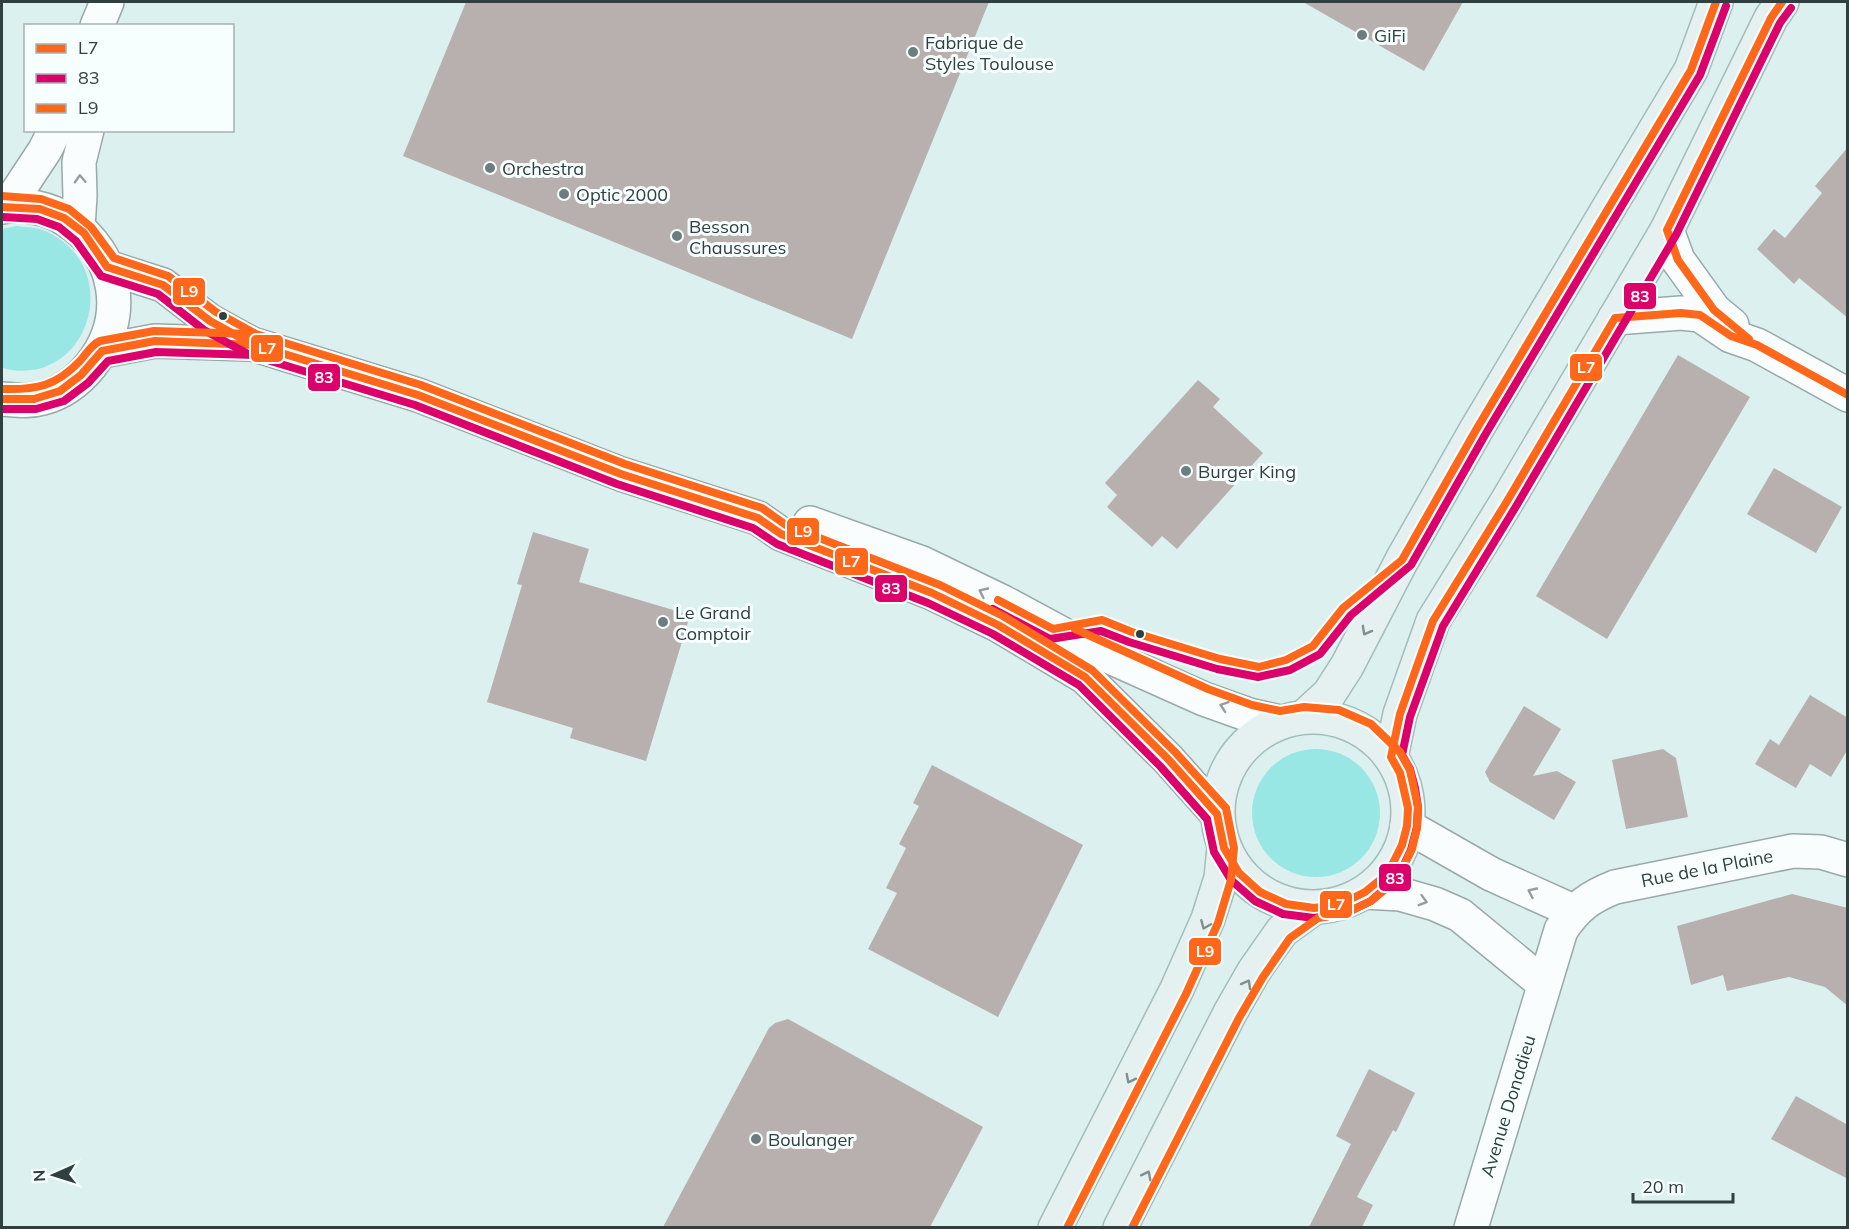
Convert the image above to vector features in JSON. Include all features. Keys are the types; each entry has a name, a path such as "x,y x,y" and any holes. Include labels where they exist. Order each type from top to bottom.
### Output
{"main road":[{"path":"1054,1227 1177,989 1203,929 1221,879 1224,848 1217,814 1220,791 1228,768 1241,749 1259,733 1292,720 1329,694 1347,666 1402,560 1476,430 1691,70 1716,2"},
{"path":"1391,757 1400,714 1433,621 1506,503 1667,230 1771,18 1782,2"},
{"path":"1224,848 1239,873 1260,892 1286,904 1314,908 1341,904 1365,892 1381,879 1393,863 1402,845 1407,826 1408,808 1400,773 1391,757 1368,734 1337,720 1292,720"},
{"path":"1120,1227 1254,971 1282,931 1314,908"}],"street":[{"path":"98,24 107,2"},
{"path":"108,24 112,2"},
{"path":"5,206 45,150 53,132"},
{"path":"78,228 79,162 86,132"},
{"path":"2,399 24,401 44,398 61,391 83,375 102,351 110,331 114,311 113,288 107,267 95,245 78,228 61,216 41,208 5,206"},
{"path":"1667,230 1678,260 1714,310 1757,345"},
{"path":"107,267 163,285 210,321 252,344 418,395 621,474 758,518 781,534 932,593 998,625 1085,676 1168,759 1217,814"},
{"path":"1615,318 1681,313 1700,315 1731,336 1757,345 1848,395"},
{"path":"102,351 155,341 252,344"},
{"path":"758,518 787,516 854,537 922,563 1003,602 1081,644 1183,690 1249,715 1292,720"},
{"path":"1407,826 1491,874 1573,911"},
{"name":"Rue de la Plaine","path":"1544,984 1562,930 1573,911 1595,895 1615,887 1793,851 1821,852 1848,860"},
{"path":"1365,892 1400,894 1435,904 1460,915 1544,984"},
{"name":"Avenue Donadieu","path":"1471,1227 1544,984"}],"shaded area":[{"path":"16,226 43,230 69,247 85,270 90,296 87,321 75,344 57,361 32,370 2,368 2,229"},
{"path":"1316,749 1341,754 1361,768 1375,788 1380,813 1375,838 1361,858 1341,872 1316,877 1291,872 1271,858 1257,838 1252,813 1257,788 1271,768 1291,754"}],"building":[{"path":"466,2 989,2 852,339 403,156"},
{"path":"1303,2 1463,2 1424,71"},
{"path":"1848,147 1848,318 1799,278 1794,284 1757,249 1774,229 1785,238 1822,193 1815,186"},
{"path":"1678,355 1750,397 1607,639 1536,596"},
{"path":"1198,380 1220,399 1213,407 1263,453 1177,549 1162,536 1152,547 1107,507 1117,495 1105,483"},
{"path":"1774,468 1842,507 1816,553 1747,514"},
{"path":"533,532 589,549 579,582 690,615 646,761 570,738 573,728 487,702 522,585 517,584"},
{"path":"1810,695 1848,718 1848,749 1831,777 1810,764 1796,788 1755,764 1770,739 1779,745"},
{"path":"1524,706 1561,729 1533,776 1557,771 1576,782 1554,820 1490,782 1485,772"},
{"path":"1663,749 1676,758 1688,817 1626,829 1612,760"},
{"path":"932,765 1083,845 998,1017 868,949 897,893 886,888 906,848 899,844 919,806 913,803"},
{"path":"1792,894 1848,908 1848,1006 1825,987 1789,977 1727,991 1723,975 1691,985 1677,926"},
{"path":"788,1019 983,1127 930,1227 663,1227 769,1028 775,1023"},
{"path":"1369,1069 1415,1093 1396,1132 1393,1130 1357,1197 1373,1205 1362,1227 1309,1227 1351,1144 1336,1136"},
{"path":"1796,1096 1848,1125 1848,1179 1771,1139"}],"transit line":[{"name":"L7","path":"998,600 1053,629 1102,620 1132,632 1220,659 1259,667 1286,660 1313,646 1343,608 1402,560 1476,430 1691,70 1716,2"},
{"name":"L7","path":"1749,339 1714,310 1678,260 1667,230 1771,18 1782,2"},
{"name":"83","path":"993,609 1050,639 1101,631 1217,669 1258,677 1290,670 1320,654 1351,615 1411,565 1485,435 1700,75 1726,6"},
{"name":"83","path":"3,217 37,219 59,227 76,241 101,276 158,294 204,330 248,354 415,405 617,484 753,528 777,544 928,603 993,634 1079,685 1160,766 1207,819 1214,852 1231,880 1255,901 1283,914 1314,918 1344,914 1371,901 1402,869 1411,850 1417,827 1418,807 1410,769 1402,755 1410,717 1443,626 1676,235 1780,23 1791,8"},
{"name":"L9","path":"2,196 41,199 69,209 91,227 114,258 168,276 216,312 256,334 421,385 625,464 762,508 786,525 940,585 1003,616 1092,670 1175,752 1226,808 1234,848 1231,880 1218,923 1186,994 1067,1228"},
{"name":"L7","path":"2,207 40,209 64,218 84,233 107,267 163,285 210,321 252,344 418,395 621,474 758,518 781,534 932,593 998,625 1085,677 1168,759 1217,814 1224,848 1239,873 1260,892 1286,904 1314,908 1341,904 1365,892 1381,879 1393,863 1402,845 1407,826 1408,808 1400,773 1391,757 1400,714 1433,621 1506,503 1615,318 1681,313 1700,315 1731,336 1757,345 1848,395"},
{"name":"L9","path":"3,389 26,389 54,381 63,376 80,361 91,347 100,341 154,331 252,334"},
{"name":"L7","path":"2,399 34,399 60,391 81,375 102,351 155,341 255,345"},
{"name":"83","path":"2,409 36,409 64,401 88,383 108,361 156,352 255,355"},
{"name":"L9","path":"1075,629 1208,689 1252,705 1280,711 1304,707 1339,710 1371,724 1400,752 1410,770 1418,807 1417,828 1412,849 1402,869 1389,886 1371,901 1346,913 1318,918 1290,938 1263,977 1239,1018 1132,1228"}],"place":[{"name":"GiFi","path":"1362,35"},
{"name":"Fabrique de Styles Toulouse","path":"913,52"},
{"name":"Orchestra","path":"490,168"},
{"name":"Optic 2000","path":"564,194"},
{"name":"Besson Chaussures","path":"677,236"},
{"name":"Burger King","path":"1186,471"},
{"name":"Le Grand Comptoir","path":"663,622"},
{"name":"Boulanger","path":"756,1139"}]}
